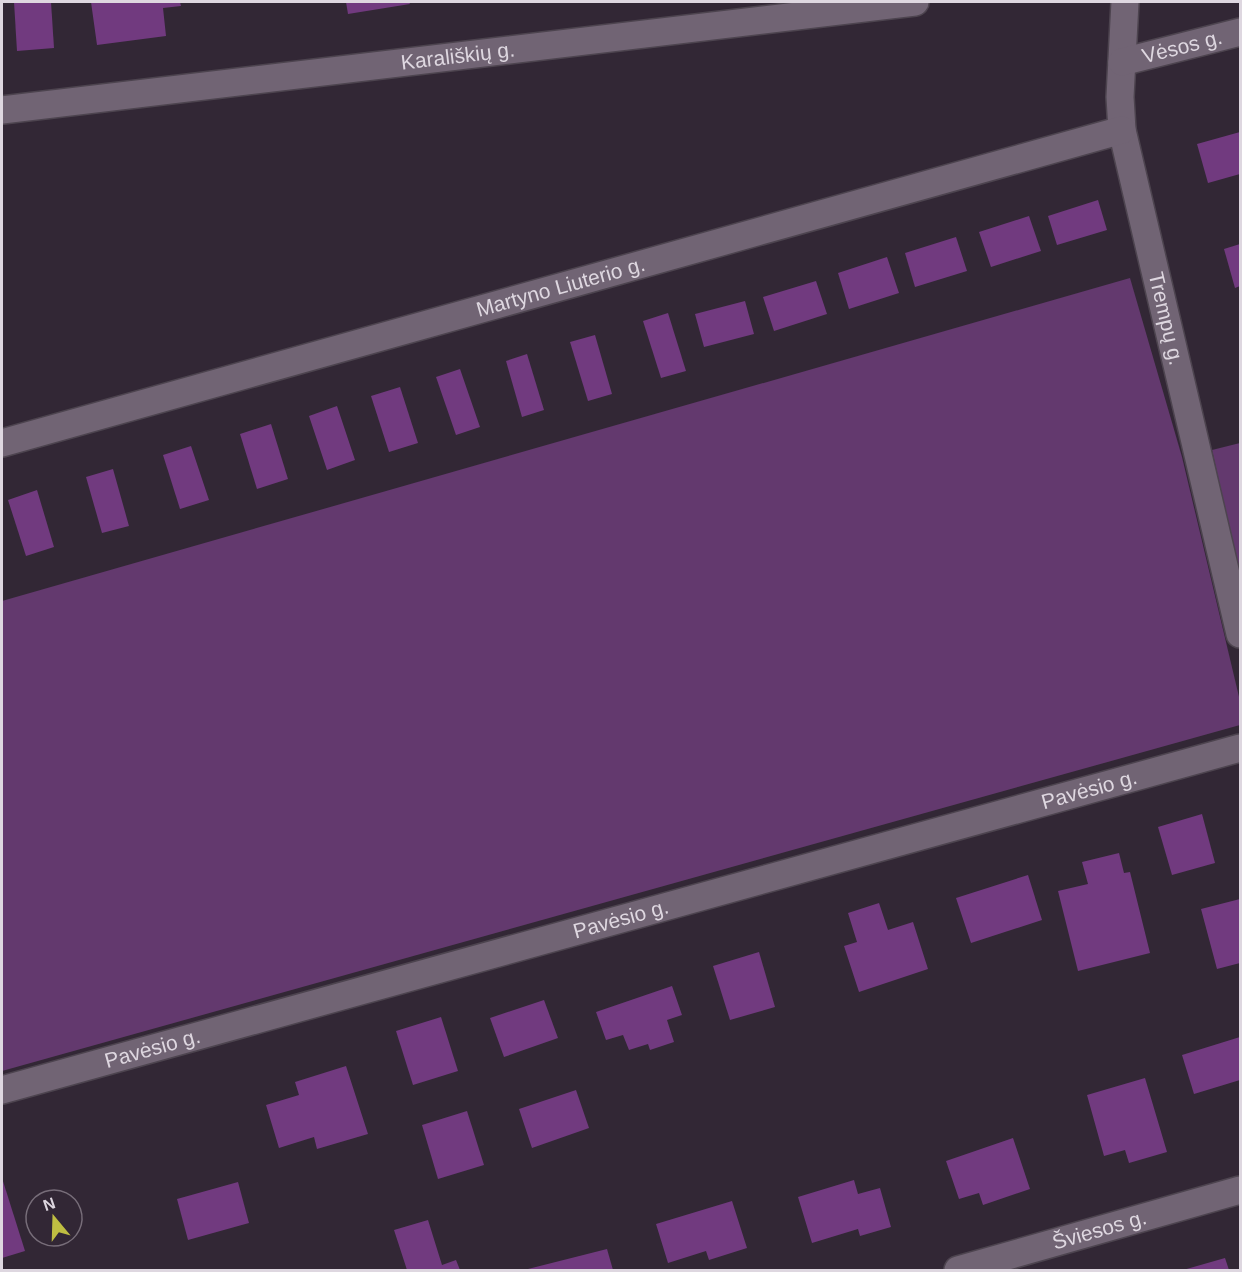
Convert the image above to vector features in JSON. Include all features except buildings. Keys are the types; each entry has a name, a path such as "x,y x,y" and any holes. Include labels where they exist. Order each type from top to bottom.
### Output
{"street":[{"name":"Karališkių g.","path":"2,110 915,2"},
{"name":"Trempų g.","path":"1125,2 1120,97 1122,130 1240,634"},
{"name":"Vėsos g.","path":"1122,62 1240,32"},
{"name":"Martyno Liuterio g.","path":"2,443 1122,130"},
{"name":"Pavėsio g.","path":"2,1090 1240,748"},
{"name":"Šviesos g.","path":"958,1270 1240,1190"}],"shaded area":[{"path":"1130,278 1182,457 1240,701 1240,725 2,1071 2,601"},
{"path":"1240,443 1240,576 1212,450"}]}
